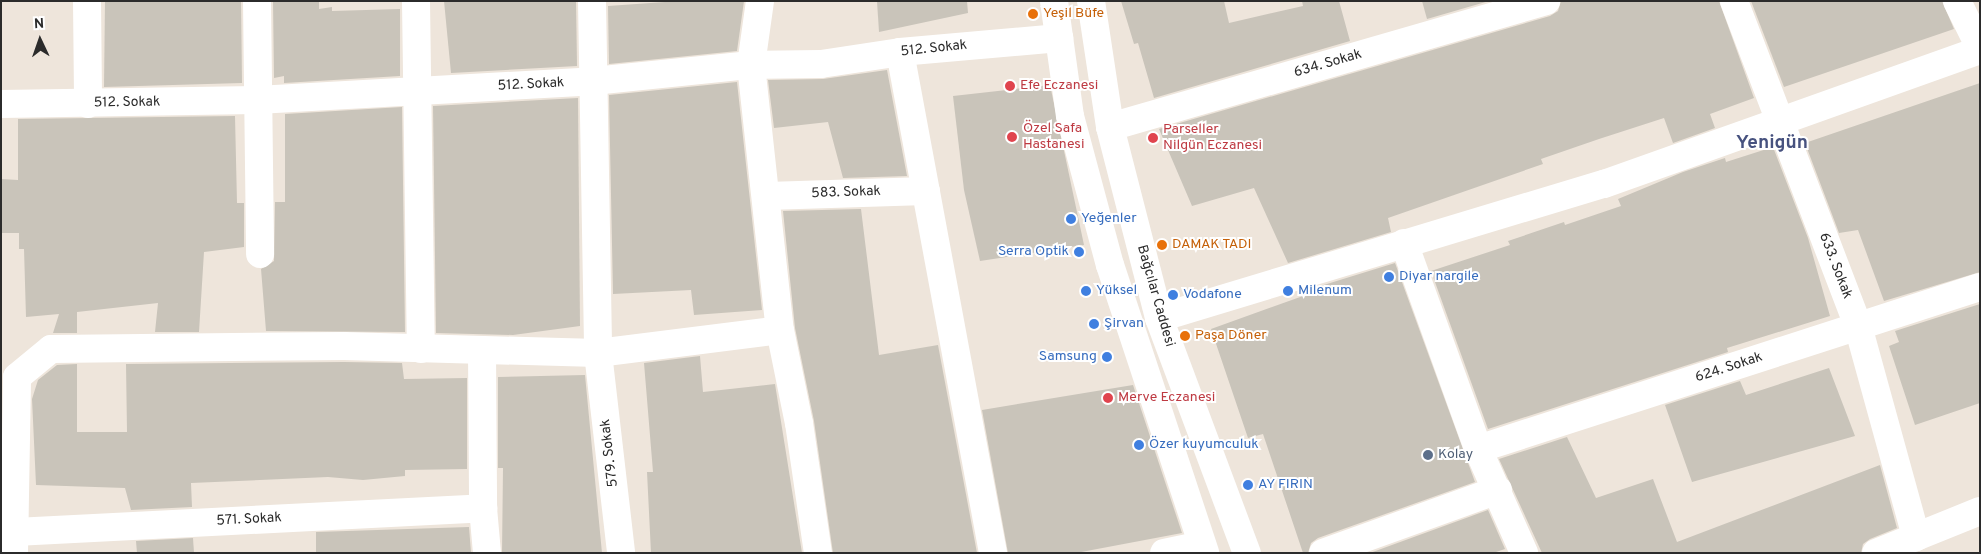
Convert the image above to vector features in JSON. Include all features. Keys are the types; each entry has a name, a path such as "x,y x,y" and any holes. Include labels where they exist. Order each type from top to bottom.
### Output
{"street":[{"path":"88,1 88,104"},
{"path":"256,1 260,254"},
{"path":"416,1 421,349"},
{"name":"579. Sokak","path":"592,1 598,353 622,553"},
{"path":"760,1 751,65 767,196 780,330 799,423 818,553"},
{"path":"1054,1 1070,116 1110,265 1203,549 1164,553"},
{"name":"Bağcılar Caddesi","path":"1091,1 1110,127 1159,318 1247,553"},
{"name":"634. Sokak","path":"1110,127 1546,1"},
{"name":"633. Sokak","path":"1734,1 1858,326 1916,537"},
{"path":"1159,318 1604,184 1980,49 1957,1"},
{"name":"512. Sokak","path":"1,104 257,100 592,81 751,65 821,64 900,52 1059,38"},
{"path":"900,52 993,553"},
{"name":"583. Sokak","path":"767,196 926,191"},
{"path":"1404,243 1478,449 1498,490 1524,553"},
{"name":"624. Sokak","path":"1478,449 1980,287"},
{"path":"15,542 9,376 50,349 344,346 598,353 780,330"},
{"path":"482,350 482,508 487,553"},
{"path":"1322,553 1498,490"},
{"name":"571. Sokak","path":"15,542 482,508"},
{"path":"1876,553 1980,511"}],"building":[{"path":"105,1 241,1 242,83 104,87"},
{"path":"273,1 319,1 319,9 332,7 332,11 400,9 400,76 284,83 284,76 274,78"},
{"path":"444,1 576,1 577,66 451,73"},
{"path":"679,1 744,1 737,51 609,64 608,6"},
{"path":"877,1 967,1 968,13 879,32"},
{"path":"1121,1 1224,1 1229,23 1303,6 1302,1 1339,1 1350,41 1154,98 1138,43 1134,44"},
{"path":"1422,1 1489,1 1427,19"},
{"path":"1561,1 1719,1 1754,98 1710,114 1715,128 1673,143 1664,118 1541,159 1543,164 1388,218 1391,232 1288,263 1254,188 1192,206 1159,129 1550,16 1558,11"},
{"path":"1751,1 1942,1 1954,29 1784,87"},
{"path":"887,70 907,176 843,178 828,122 774,128 768,80 823,79"},
{"path":"737,82 762,310 694,315 691,290 613,294 609,95"},
{"path":"1980,83 1980,272 1884,301 1858,230 1839,233 1805,143"},
{"path":"1050,85 1084,245 980,261 964,190 953,96"},
{"path":"578,98 580,326 513,335 436,333 433,106"},
{"path":"402,107 405,332 266,331 261,269 274,261 275,202 285,202 285,114"},
{"path":"235,116 237,203 244,203 244,247 204,252 199,332 155,332 158,303 77,312 77,333 53,333 59,314 26,317 24,249 19,249 19,233 1,233 1,179 18,180 18,119"},
{"path":"1773,147 1808,238 1830,316 1727,348 1728,352 1488,429 1431,271 1510,245 1508,241 1564,222 1565,225 1621,206 1618,199 1683,172 1725,158 1726,162"},
{"path":"861,209 879,355 938,345 977,553 833,553 814,421 795,328 783,211"},
{"path":"1395,263 1475,482 1318,538 1311,543 1308,553 1303,553 1263,434 1248,438 1211,329 1303,296 1301,292"},
{"path":"1980,304 1980,403 1915,425 1889,346 1899,342 1895,331"},
{"path":"700,356 703,392 775,384 802,553 651,553 647,472 653,472 644,363"},
{"path":"402,363 404,379 467,378 467,469 405,470 405,476 363,480 328,477 191,483 192,507 131,510 125,488 36,485 32,399 38,380 57,365 77,364 77,432 127,432 126,364"},
{"path":"1829,368 1855,436 1692,482 1665,405 1740,381 1746,395"},
{"path":"585,375 602,553 502,553 503,468 498,468 498,377"},
{"path":"1133,385 1182,533 1076,553 1008,553 982,410"},
{"path":"1567,437 1596,498 1653,479 1677,542 1880,465 1897,528 1870,539 1863,544 1861,553 1542,553 1499,459"},
{"path":"1488,510 1505,549 1493,553 1370,553"},
{"path":"469,527 471,553 316,553 316,532"},
{"path":"193,538 194,553 137,553 136,541"}],"place":[{"name":"Yeşil Büfe","path":"1033,14"},
{"name":"Efe Eczanesi","path":"1010,86"},
{"name":"Özel Safa Hastanesi","path":"1012,137"},
{"name":"Parseller Nilgün Eczanesi","path":"1153,138"},
{"name":"Yeğenler","path":"1071,219"},
{"name":"DAMAK TADI","path":"1162,245"},
{"name":"Serra Optik","path":"1079,252"},
{"name":"Diyar nargile","path":"1389,277"},
{"name":"Yüksel","path":"1086,291"},
{"name":"Milenum","path":"1288,291"},
{"name":"Vodafone","path":"1173,295"},
{"name":"Şirvan","path":"1094,324"},
{"name":"Paşa Döner","path":"1185,336"},
{"name":"Samsung","path":"1107,357"},
{"name":"Merve Eczanesi","path":"1108,398"},
{"name":"Özer kuyumculuk","path":"1139,445"},
{"name":"Kolay","path":"1428,455"},
{"name":"AY FIRIN","path":"1248,485"}],"district":[{"name":"Yenigün","path":"1772,144"}]}
